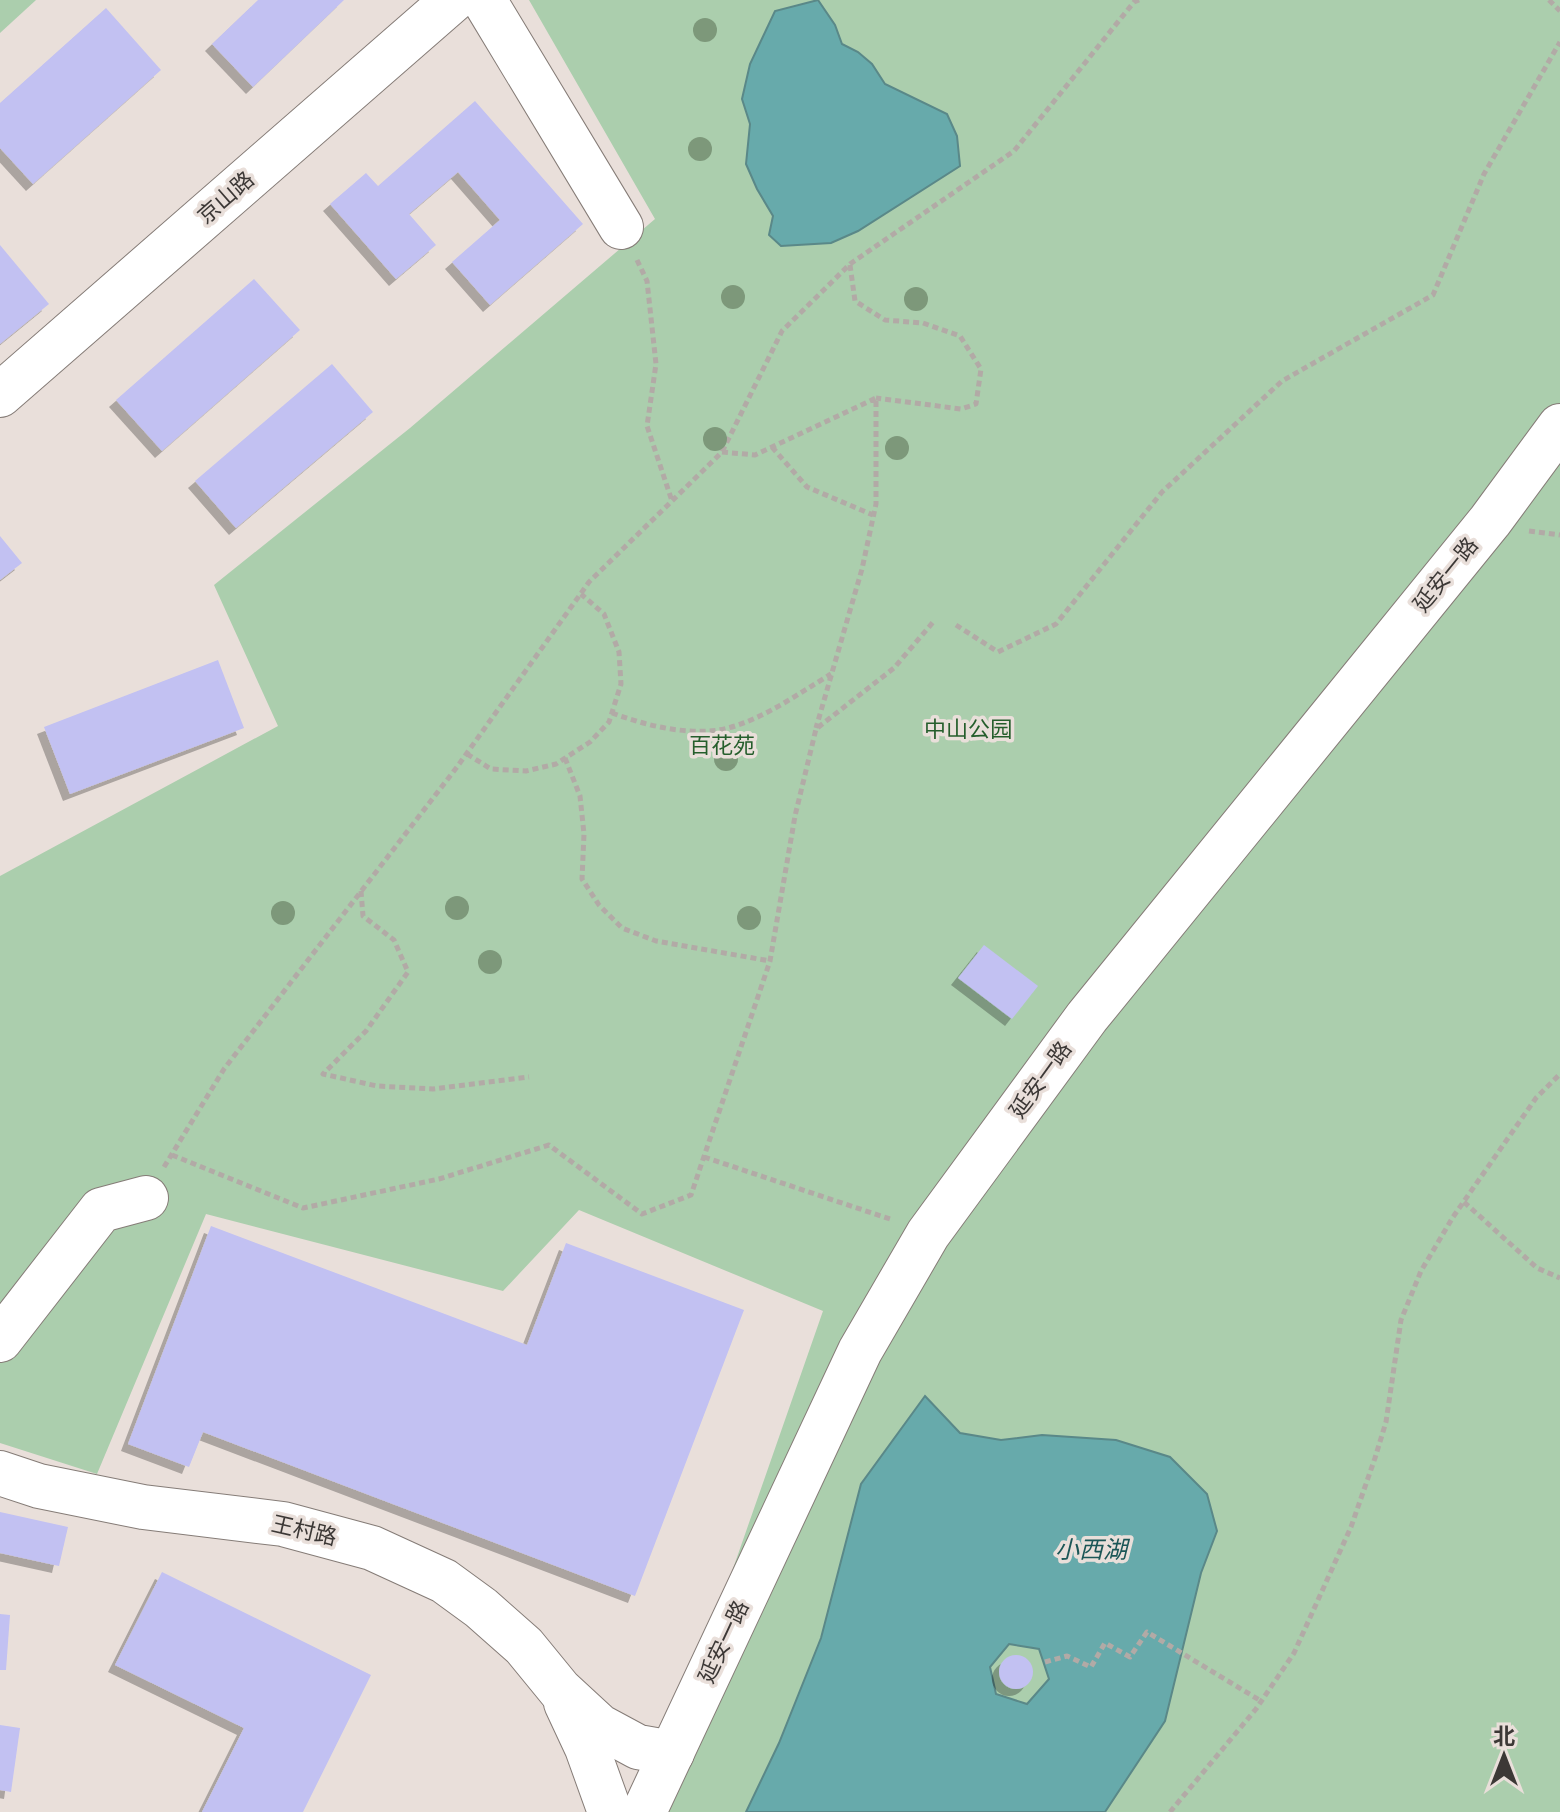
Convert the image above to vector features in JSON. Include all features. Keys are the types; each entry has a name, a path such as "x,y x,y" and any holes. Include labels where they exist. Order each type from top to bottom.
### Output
{"street":[{"name":"京山路","path":"0,395 453,0"},
{"path":"484,0 621,227"},
{"name":"延安一路","path":"644,1812 860,1351 928,1234 1087,1017 1490,521 1560,426"},
{"path":"0,1340 101,1210 146,1198"},
{"name":"王村路","path":"0,1473 39,1486 143,1507 283,1524 372,1548 444,1581 481,1608 524,1646 560,1690 599,1726 638,1747 672,1753"},
{"name":"王村路","path":"560,1690 587,1748 610,1812"}],"path":[{"path":"1549,0 1560,11"},
{"path":"146,1198 224,1069 467,754 589,582 722,452 782,331 850,264 1014,151 1135,1"},
{"path":"956,625 998,652 1056,624 1162,492 1282,381 1433,295 1484,174 1560,42"},
{"path":"621,227 647,281 656,364 647,426 672,501"},
{"path":"722,452 755,455 876,398 961,409 976,404 981,369 960,336 923,323 885,320 855,301 850,264"},
{"path":"172,1155 303,1208 439,1179 549,1145 642,1214 691,1195 770,961 795,816 816,729 862,569 876,504 876,398"},
{"path":"772,447 807,487 873,515"},
{"path":"467,754 491,769 526,771 556,764 590,742 609,722 621,684 619,652 604,614 581,594"},
{"path":"816,729 894,668 934,621"},
{"path":"612,713 645,725 710,731 752,719 831,674"},
{"path":"565,758 580,796 584,834 582,879 599,905 622,928 656,941 770,961"},
{"path":"361,890 363,916 394,940 408,972 366,1031 323,1074 377,1086 433,1089 529,1077"},
{"path":"1170,1812 1261,1701 1294,1653 1351,1527 1386,1422 1401,1320 1421,1271 1536,1098 1560,1074"},
{"path":"704,1157 928,1234"},
{"path":"1464,1202 1537,1268 1560,1278"},
{"path":"1045,1662 1067,1656 1091,1667 1105,1643 1130,1657 1147,1632 1261,1701"}],"green space":[{"path":"0,0 36,0 0,33"},
{"name":"中山公园","path":"529,0 1560,0 1560,1812 648,1812 823,1311 579,1210 503,1291 206,1214 97,1474 0,1443 0,876 278,726 214,585 410,428 655,219"}],"water":[{"path":"818,0 835,25 842,44 872,64 885,84 947,114 957,136 960,166 858,231 831,243 781,246 769,235 773,216 746,164 750,124 742,99 750,64 775,11"},
{"name":"小西湖","path":"925,1396 960,1433 1001,1440 1042,1435 1116,1440 1170,1457 1207,1494 1217,1531 1201,1573 1165,1721 1105,1812 746,1812 779,1743 821,1638 861,1484","holes":["1009,1644 1039,1649 1049,1679 1027,1704 996,1694 990,1667"]}],"building":[{"path":"258,0 344,0 253,87 212,44"},
{"path":"106,8 161,70 33,184 0,148 0,103"},
{"path":"475,101 583,224 490,305 452,262 500,220 458,172 409,214 436,245 396,279 330,204 366,173 378,186"},
{"path":"0,245 49,304 0,344"},
{"path":"254,279 300,330 162,451 116,400"},
{"path":"332,364 373,412 236,528 195,481"},
{"path":"0,536 22,563 0,580"},
{"path":"218,660 244,728 70,794 44,727"},
{"path":"984,945 1038,986 1012,1019 958,978"},
{"path":"211,1226 527,1345 566,1243 744,1310 635,1596 203,1432 189,1467 128,1444"},
{"path":"0,1512 68,1527 59,1566 0,1553"},
{"path":"162,1572 371,1675 303,1812 202,1812 244,1728 115,1665"},
{"path":"0,1614 10,1615 6,1670 0,1670"},
{"path":"1016,1655 1028,1660 1033,1672 1028,1684 1016,1689 1004,1684 999,1672 1004,1660"},
{"path":"0,1725 20,1728 11,1792 0,1790"}],"park label":[{"name":"百花苑","path":"722,746"}]}
